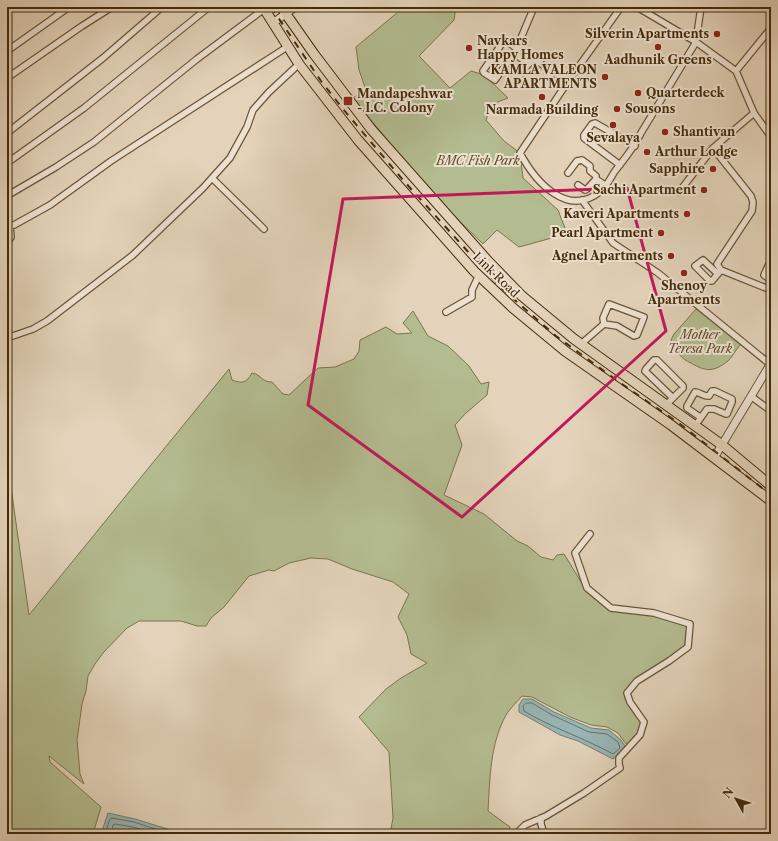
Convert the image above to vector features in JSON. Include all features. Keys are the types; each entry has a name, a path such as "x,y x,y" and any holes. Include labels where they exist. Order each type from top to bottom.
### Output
{"main road":[{"name":"Link Road","path":"263,8 299,64 358,140 479,275 513,308 565,351 671,425 771,501"},
{"name":"Link Road","path":"283,11 372,129 488,261 522,296 581,344 722,445 771,486"}],"street":[{"path":"7,51 69,7"},
{"path":"7,78 112,7"},
{"path":"7,133 103,58 162,7"},
{"path":"273,23 283,11 294,7"},
{"path":"534,7 518,47 495,80 483,71 503,42 506,40 518,47 567,82"},
{"path":"621,7 567,82 520,153 528,167 543,184 558,196 572,201 582,200 601,190 635,146 641,133 696,42 701,7"},
{"path":"637,7 696,42 736,71 754,113 771,137"},
{"path":"7,163 84,108 204,8"},
{"path":"10,194 56,167 94,142 263,8"},
{"path":"736,71 771,28"},
{"path":"7,243 11,237 8,226 14,225 50,205 111,161 287,47"},
{"path":"519,57 529,64"},
{"path":"517,79 533,58"},
{"path":"7,338 33,329 48,321 133,255 212,178 230,158 247,127 253,110 269,92 299,64"},
{"path":"679,192 713,148 754,113"},
{"path":"620,165 584,138 584,135 592,124 595,123 635,146"},
{"path":"713,148 751,196 753,202 752,211 718,264 719,272 770,288"},
{"path":"568,173 577,161 582,160 590,166 590,171 596,176 596,179 605,186"},
{"path":"212,178 264,229"},
{"path":"578,185 585,190 596,179"},
{"path":"582,200 613,243 658,273 771,364 714,458"},
{"path":"769,264 764,276 771,280"},
{"path":"446,312 472,297 472,290 479,275"},
{"path":"581,344 604,324 617,326 634,336 637,335 644,317 609,304 603,318 604,324"},
{"path":"666,405 673,398 683,388 657,360 654,360 645,371 673,398"},
{"path":"695,426 707,409 714,409 727,414 732,399 715,391 712,391 707,397 695,392 687,408 700,417"},
{"path":"752,397 771,411"},
{"path":"517,834 525,825 541,818 584,793 620,768 619,758 640,736 644,722 630,702 628,693 637,681 688,647 690,624 654,613 611,608 587,588 575,553 590,534"},
{"path":"541,818 544,834"}],"highlighted area":[{"path":"627,188 666,331 462,517 308,405 343,199"}],"green space":[{"name":"BMC Fish Park","path":"404,7 456,7 454,20 419,56 450,88 471,71 484,75 508,98 490,105 486,120 504,141 520,153 523,178 558,210 565,228 559,236 519,247 497,230 483,244 429,191 353,98 366,90 359,70 356,47"},
{"name":"Mother Teresa Park","path":"696,309 741,344 728,361 714,369 710,370 701,368 681,357 671,340 674,334"},
{"path":"413,311 428,336 448,346 469,366 481,384 489,382 487,395 466,413 455,425 462,445 444,495 484,514 517,541 528,546 541,557 553,560 557,555 564,554 586,590 612,610 655,615 687,626 685,646 625,692 642,722 637,736 626,744 618,733 607,727 591,725 570,717 532,697 522,696 508,712 501,726 494,749 490,774 488,811 510,827 508,834 390,834 393,818 389,752 359,717 386,689 401,678 427,663 411,654 407,635 398,617 409,594 393,582 352,569 328,559 311,558 289,563 274,571 269,570 249,576 224,607 211,618 206,626 197,626 181,621 139,621 127,628 103,653 88,676 77,740 80,774 84,784 49,756 50,762 101,807 93,834 7,834 7,459 29,615 229,369 232,380 244,382 252,373 268,382 272,382 283,394 289,395 318,368 335,367 354,359 359,351 360,340 386,327 397,334 412,333 403,323"}],"water":[{"path":"523,699 532,699 554,712 591,728 609,730 621,740 626,748 613,759 578,741 560,735 519,712 519,705"},
{"path":"108,813 135,819 184,834 101,834"}],"railway":[{"path":"271,7 321,81 343,109 403,180 500,287 556,336 680,424 771,495"}],"place":[{"name":"Silverin Apartments","path":"717,34"},
{"name":"Aadhunik Greens","path":"658,47"},
{"name":"Navkars Happy Homes","path":"469,48"},
{"name":"KAMLA VALEON APARTMENTS","path":"605,77"},
{"name":"Quarterdeck","path":"638,93"},
{"name":"Narmada Building","path":"542,97"},
{"name":"Mandapeshwar - I.C. Colony","path":"348,101"},
{"name":"Sousons","path":"617,109"},
{"name":"Sevalaya","path":"613,125"},
{"name":"Shantivan","path":"665,132"},
{"name":"Arthur Lodge","path":"647,152"},
{"name":"Sapphire","path":"713,169"},
{"name":"Sachi Apartment","path":"704,190"},
{"name":"Kaveri Apartments","path":"687,214"},
{"name":"Pearl Apartment","path":"661,233"},
{"name":"Agnel Apartments","path":"671,256"},
{"name":"Shenoy Apartments","path":"684,273"}]}
